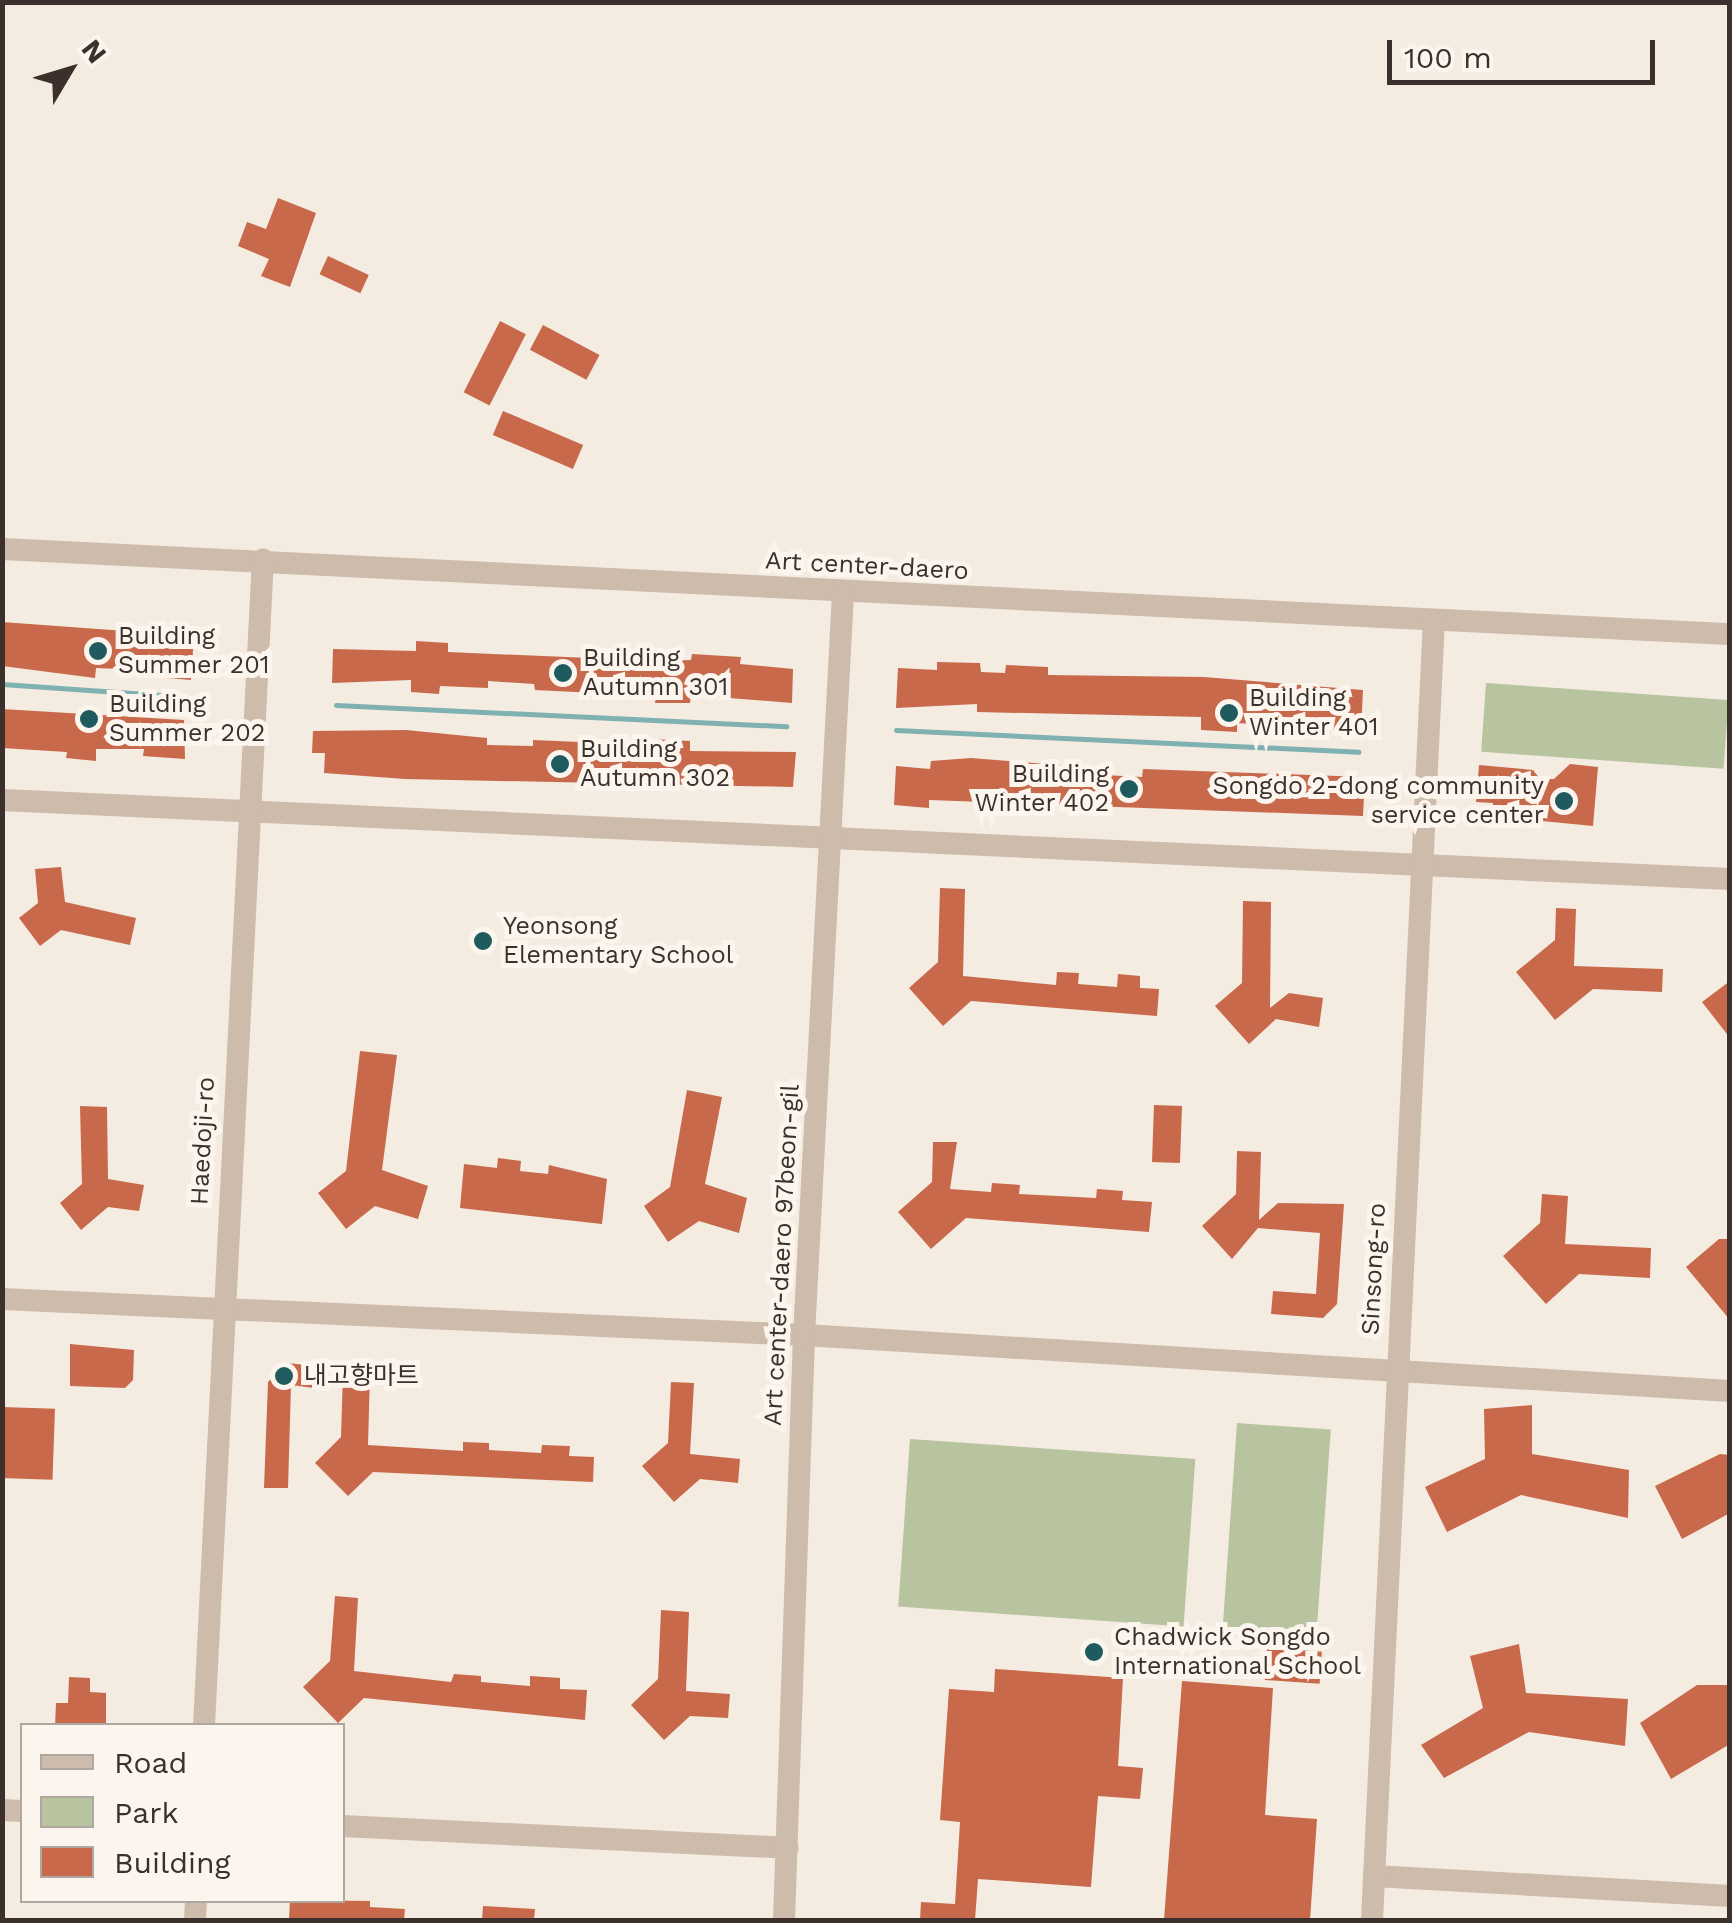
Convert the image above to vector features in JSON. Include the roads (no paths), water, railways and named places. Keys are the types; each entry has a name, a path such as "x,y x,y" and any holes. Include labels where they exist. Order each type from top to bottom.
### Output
{"street":[{"name":"Art center-daero","path":"2,549 1730,634"},
{"name":"Haedoji-ro","path":"204,1723 247,812 263,560"},
{"name":"Art center-daero 97beon-gil","path":"784,1920 804,1335 834,834 843,593"},
{"name":"Sinsong-ro","path":"1372,1920 1434,621"},
{"path":"2,800 834,834 1730,879"},
{"path":"2,1298 804,1335 1730,1391"},
{"path":"345,1826 787,1848"},
{"path":"1374,1876 1730,1896"}],"waterway":[{"path":"2,684 190,697"},
{"path":"336,705 787,726"},
{"path":"896,730 1358,752"}],"place":[{"name":"Building Summer 201","path":"98,651"},
{"name":"Building Autumn 301","path":"563,673"},
{"name":"Building Winter 401","path":"1229,713"},
{"name":"Building Summer 202","path":"89,719"},
{"name":"Building Autumn 302","path":"560,764"},
{"name":"Building Winter 402","path":"1129,789"},
{"name":"Songdo 2-dong community service center","path":"1564,801"},
{"name":"Yeonsong Elementary School","path":"483,941"},
{"name":"내고향마트","path":"284,1376"},
{"name":"Chadwick Songdo International School","path":"1094,1652"}]}
